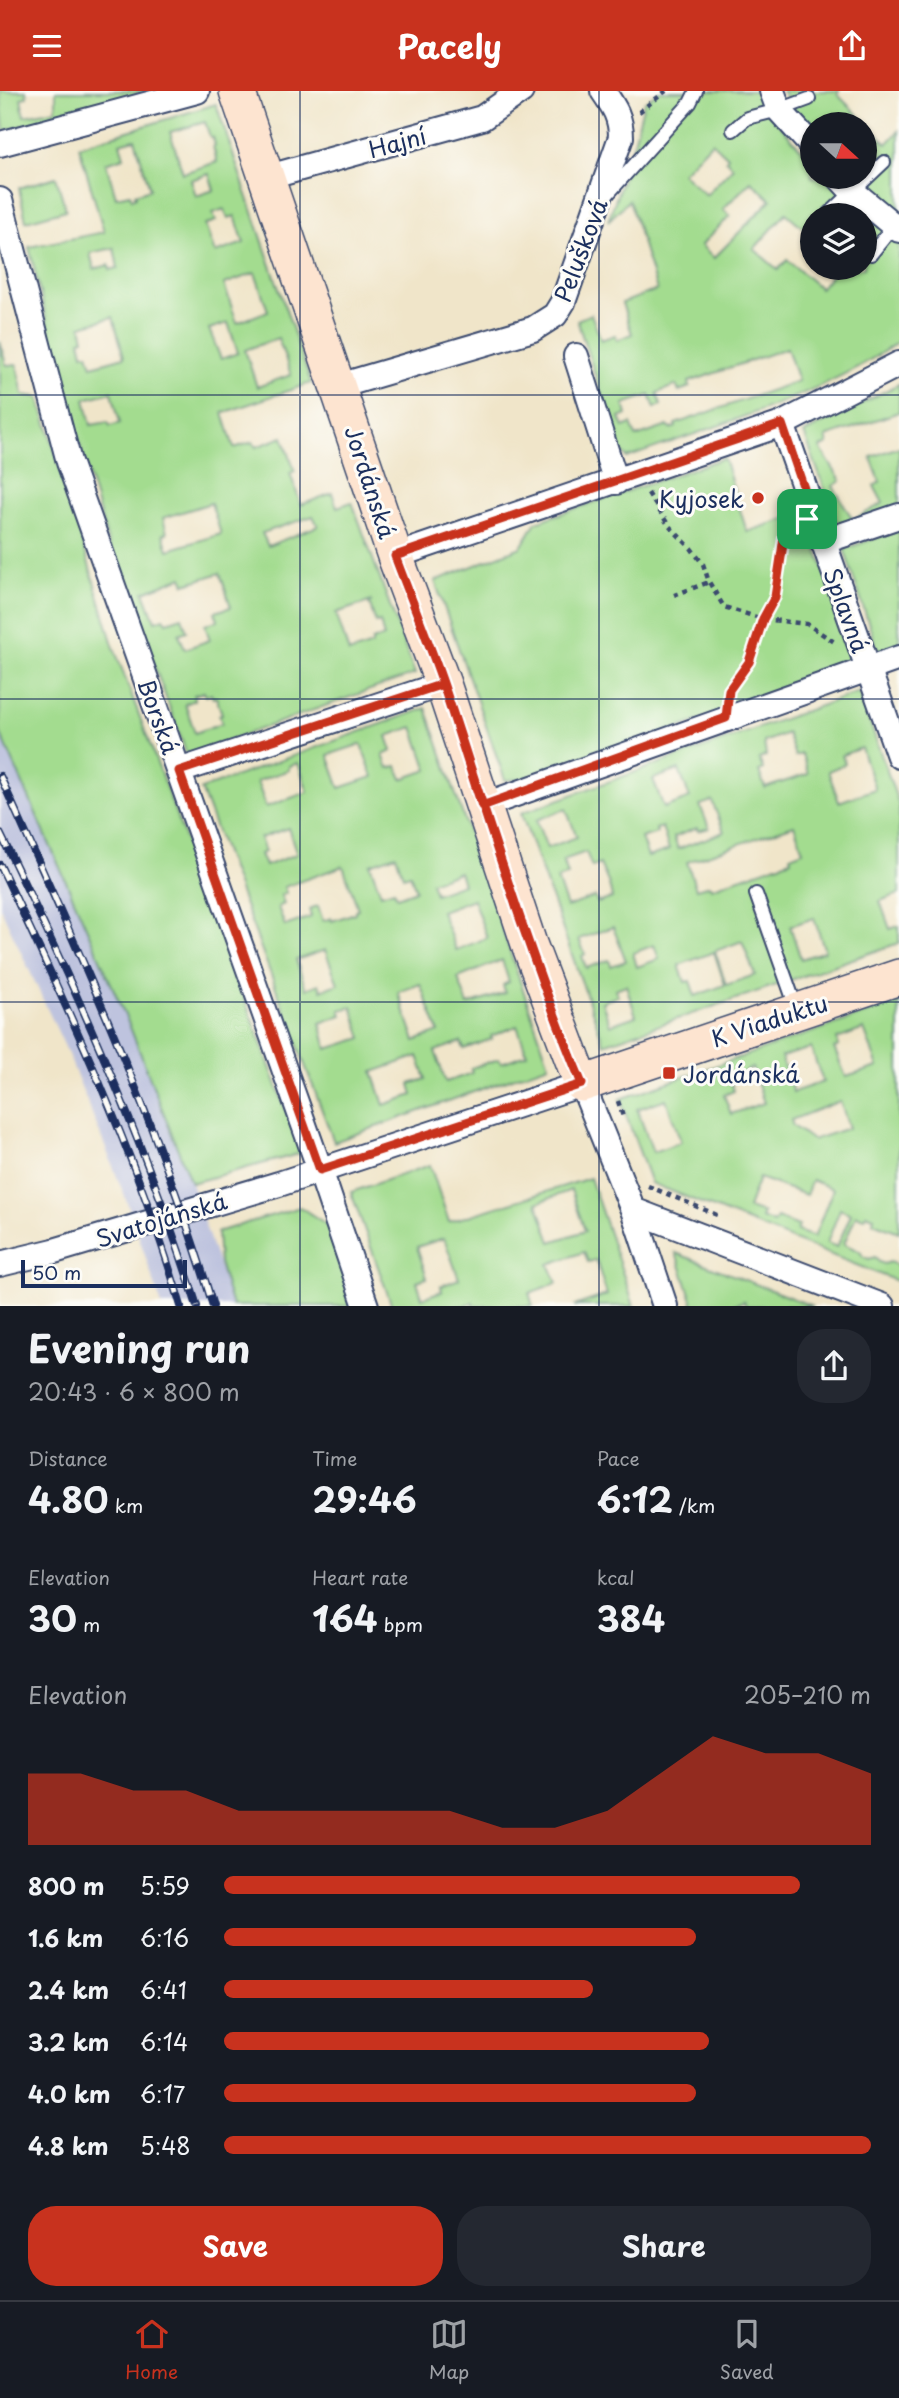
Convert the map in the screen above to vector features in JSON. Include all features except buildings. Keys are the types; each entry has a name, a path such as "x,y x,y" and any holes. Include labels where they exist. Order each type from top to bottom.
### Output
{"street":[{"path":"0,144 197,91"},
{"name":"Jordánská","path":"237,91 395,556 443,684 534,956 596,1079 633,1210 665,1306"},
{"name":"Hajní","path":"265,178 482,118 521,91"},
{"path":"603,91 620,118"},
{"path":"776,101 800,131"},
{"name":"Pelušková","path":"339,386 533,329 555,315 563,302 621,137 620,118"},
{"path":"851,189 897,225"},
{"name":"Borská","path":"0,200 69,462 366,1306"},
{"path":"576,356 627,477"},
{"path":"395,556 782,424 899,364"},
{"name":"Splavná","path":"782,424 899,756"},
{"path":"822,542 899,516"},
{"path":"482,806 899,658"},
{"path":"179,771 443,684"},
{"name":"K Viaduktu","path":"320,1170 899,977"},
{"name":"Svatojánská","path":"0,1265 320,1170"},
{"path":"633,1210 882,1306"}],"lane":[{"path":"597,205 690,103 696,91"},
{"path":"733,130 747,118 776,101 809,99"},
{"path":"877,166 884,162"},
{"path":"877,247 897,225"},
{"path":"756,894 797,1011"}],"path":[{"path":"620,118 638,113 666,91"},
{"path":"627,477 703,564 709,582 724,607 763,619 807,624 857,657 868,669"},
{"path":"726,718 729,690 749,662 763,619 775,597 786,524 813,515"},
{"path":"674,595 709,582"},
{"path":"596,1079 625,1123"},
{"path":"644,1184 728,1220"}],"shaded area":[{"path":"0,732 71,889 153,1082 191,1183 232,1306 162,1306 127,1202 91,1111 65,1047 0,907"}],"green space":[{"path":"0,91 26,91 27,97 21,98 24,116 56,110 56,91 150,91 4,131"},
{"path":"659,91 758,91 758,99 800,148 800,189 839,189 854,203 800,203 800,225 786,213 754,249 778,270 787,260 800,271 800,280 811,280 820,288 827,280 877,280 877,223 899,242 899,341 837,378 803,393 627,458 619,447 577,320 591,314 601,340 615,335 617,340 632,334 622,303 657,290 629,200 608,221 630,158 644,102","holes":["712,142 728,157 726,160 733,167 706,195 682,173","751,181 771,200 714,258 701,245 730,216 723,209","787,348 798,381 675,424 676,427 670,429 668,426 636,437 631,424 624,427 620,418 627,415 624,404 650,395 655,408 661,405 657,393 676,385 679,391 690,387 689,382"]},
{"path":"782,91 839,91 837,94 855,112 800,112 800,118"},
{"path":"216,104 311,383 223,413 234,448 253,442 256,447 283,437 295,471 290,473 301,505 332,493 337,507 352,502 415,674 187,755 136,616 128,611 61,380 29,247 104,232 79,146","holes":["205,122 210,137 213,137 217,162 183,173 170,132","135,139 150,189 135,194 136,197 132,199 130,194 116,197 106,163 124,157 120,143","209,174 214,190 196,196 191,180","224,209 228,218 235,216 244,243 215,253 205,225 216,221 213,213","114,248 118,268 110,270 109,265 94,269 90,253","255,273 268,311 237,323 224,284","113,317 124,357 92,366 88,353 83,354 80,340 84,339 81,326","228,323 238,353 221,359 209,329","278,338 291,375 257,387 245,350","112,392 120,423 110,426 108,422 91,425 85,399","211,503 221,534 168,550 163,534 167,533 163,518","313,516 318,526 268,546 262,533","220,573 231,607 215,612 218,620 205,625 210,640 185,649 179,634 187,631 182,617 167,622 164,618 155,621 144,592 182,577 185,584","372,601 369,603 376,623 380,622 384,637 372,641 372,645 349,653 336,613","204,692 206,696 211,694 213,698 216,697 222,723 195,733 185,704 195,700 194,695"]},
{"path":"899,131 899,218 864,189 877,189 877,134 887,144"},
{"path":"56,177 66,210 26,221 19,188"},
{"path":"0,341 6,365 17,365 23,395 39,397 113,645 302,1153 191,1183 128,1022 0,732"},
{"path":"899,384 899,412 826,437 828,444 820,448 841,481 833,486 853,520 883,503 874,486 880,482 871,457 899,447 899,506 839,528 804,433"},
{"path":"724,458 747,532 803,513 857,657 852,668 530,779 505,780 435,581 521,547 536,522"},
{"path":"899,530 899,645 878,652 844,549"},
{"path":"859,692 899,805 899,894 880,901 890,929 899,926 899,943 604,1044 521,813","holes":["787,733 795,756 802,754 808,774 765,788 759,771 763,769 759,759 766,756 764,742","861,748 875,789 839,802 828,771 845,764 842,755","679,770 690,798 664,808 653,779","712,801 724,832 678,849 674,837 697,828 698,831 709,828 700,805","566,809 577,837 547,848 536,820","794,825 803,851 790,856 791,860 711,888 710,885 696,889 687,862","662,827 669,850 648,857 641,838 657,833 656,829","586,852 592,867 600,864 612,898 598,903 595,897 567,907 557,879 568,875 563,860","814,918 825,951 801,959 790,926","613,927 626,961 611,966 609,960 586,968 582,956 585,954 579,939","742,941 755,975 726,985 715,951","654,945 659,959 637,967 633,953","714,952 725,985 695,996 690,981 685,982 679,965","626,985 636,1016 610,1025 602,1002 618,996 615,989"]},
{"path":"426,708 549,1065 334,1142 201,789","holes":["413,727 428,770 402,779 397,766 388,768 383,755 392,751 387,736","361,744 373,777 340,788 328,755","298,763 308,792 266,807 257,781 289,770 289,766","288,828 297,854 265,866 260,854 265,852 260,838","396,855 403,876 410,874 416,890 397,897 394,890 381,894 370,864","343,866 358,909 355,913 332,921 331,918 323,921 318,906 309,909 311,917 285,926 278,907 284,904 281,895 286,893 284,887","459,872 463,884 435,894 431,882","473,899 487,938 456,950 441,911","325,950 338,984 321,990 319,984 306,989 296,960","502,960 509,982 503,985 505,993 468,1005 458,978","420,984 439,1032 415,1041 398,992","352,1007 362,1038 327,1049 320,1023 342,1015 340,1010","517,1026 527,1054 501,1063 499,1059 471,1068 472,1073 446,1082 435,1051 461,1042 464,1049","418,1056 426,1079 410,1084 413,1095 384,1105 373,1072"]},
{"path":"899,1002 899,1232 873,1222 874,1217 856,1215 844,1244 869,1259 875,1257 884,1264 890,1262 899,1266 899,1282 651,1183 620,1099","holes":["864,1029 878,1067 846,1077 834,1048 839,1046 837,1039","811,1048 823,1082 793,1092 781,1057","752,1068 764,1103 731,1114 724,1095 734,1091 730,1079","666,1099 681,1142 653,1152 637,1109","840,1101 849,1128 812,1140 793,1126 791,1120","759,1178 806,1195 812,1180 833,1189 814,1237 797,1231 799,1226 777,1218 774,1223 761,1218 763,1213 748,1208","840,1209 851,1214 837,1247 827,1243"]},
{"path":"430,1165 449,1222 590,1178 634,1306 574,1306 607,1295 596,1260 588,1262 584,1252 549,1264 557,1283 529,1293 533,1306 474,1306 473,1302 463,1306 392,1306 351,1192","holes":["571,1190 585,1231 551,1242 537,1203","444,1238 459,1279 441,1286 442,1291 422,1298 417,1281 427,1278 417,1247"]},
{"path":"300,1207 329,1226 356,1306 232,1306 219,1263 217,1232"},
{"path":"676,1253 812,1306 746,1306 744,1301 730,1306 694,1306"}],"railway":[{"path":"0,776 142,1104 213,1306"},
{"path":"0,833 55,949 132,1125 197,1306"},
{"path":"0,865 51,973 122,1137 181,1306"}],"place":[{"name":"Kyjosek","path":"758,498"},
{"name":"Jordánská","path":"669,1073"}],"route":[{"path":"807,519 786,524 775,597 763,619 749,662 729,690 726,718 482,806 443,684 179,771 320,1170 582,1084 529,944 482,806 464,749 443,684 395,556 782,424 813,515 807,519"}]}
